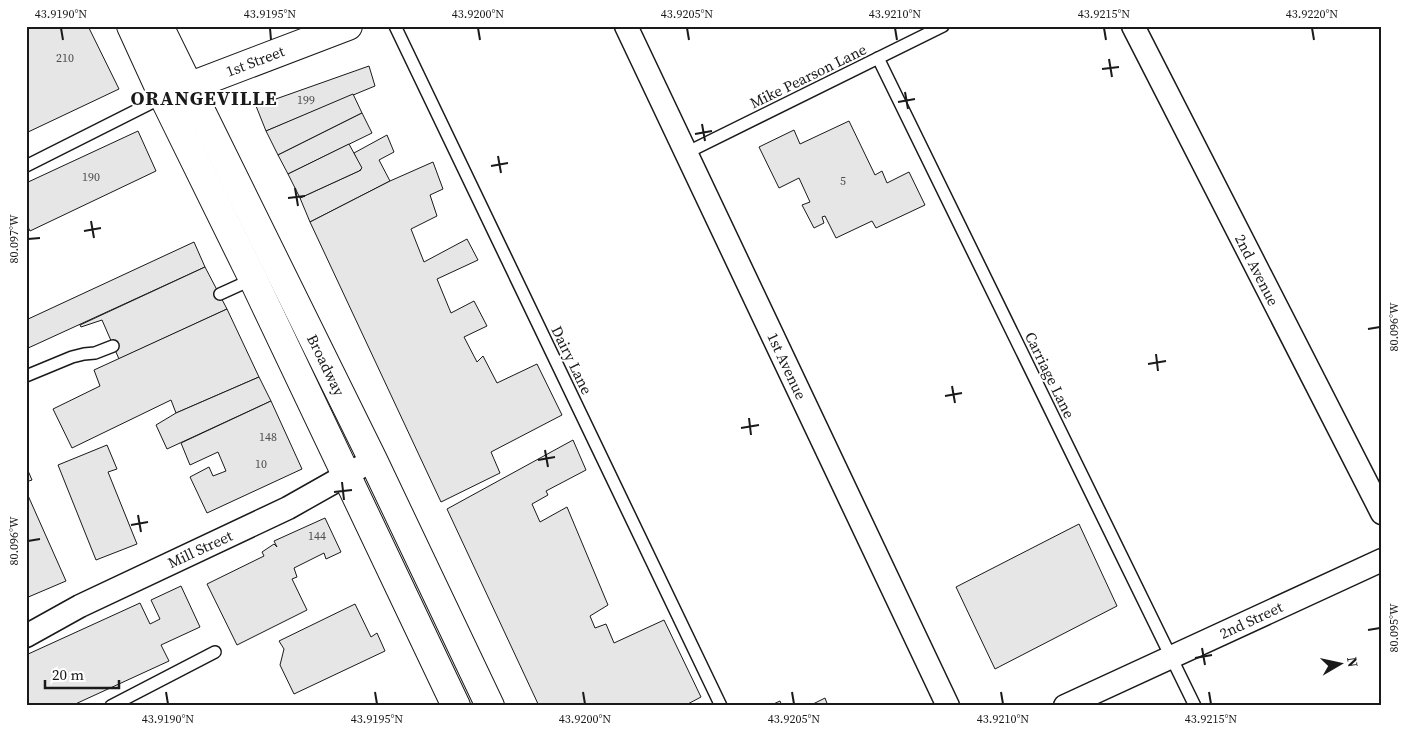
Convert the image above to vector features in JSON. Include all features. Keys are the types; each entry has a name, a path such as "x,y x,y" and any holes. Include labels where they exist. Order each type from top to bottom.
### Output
{"main road":[{"name":"Broadway","path":"131,26 456,706"},
{"name":"Broadway","path":"159,26 373,460 490,706"},
{"name":"1st Street","path":"163,96 319,31 348,26"}],"street":[{"name":"1st Avenue","path":"626,26 948,706"},
{"name":"2nd Avenue","path":"1133,26 1382,513"},
{"name":"Mill Street","path":"26,636 80,606 288,508 373,460"},
{"name":"2nd Street","path":"1065,706 1382,560"}],"lane":[{"name":"Dairy Lane","path":"395,26 721,706"},
{"name":"Mike Pearson Lane","path":"686,153 942,26"},
{"name":"Carriage Lane","path":"878,58 1195,706"},
{"path":"26,166 163,96"},
{"path":"220,294 253,279"},
{"path":"26,376 72,357 95,353 113,346"},
{"path":"111,706 215,652"}],"building":[{"path":"26,26 88,26 119,89 26,133"},
{"path":"369,66 375,86 266,131 256,106"},
{"path":"353,94 362,113 278,155 266,131"},
{"path":"362,113 372,133 288,174 278,155"},
{"path":"849,121 875,175 882,171 887,183 909,172 925,205 876,228 872,221 836,238 825,216 822,217 824,223 814,228 802,205 810,202 799,178 779,188 759,147 794,130 800,144"},
{"path":"138,131 156,171 30,231 26,223 26,183"},
{"path":"387,135 394,152 379,160 390,181 310,222 300,198 361,170 354,153"},
{"path":"349,144 362,168 300,198 288,174"},
{"path":"433,162 443,189 430,195 437,216 411,229 424,262 467,239 478,260 437,279 451,313 474,301 487,326 464,337 477,362 483,356 497,383 537,364 562,415 491,452 500,473 441,502 310,222 390,181"},
{"path":"194,242 205,267 26,349 26,320"},
{"path":"205,267 227,309 119,359 102,320 81,327 80,325"},
{"path":"227,309 259,377 176,413 171,400 72,448 53,409 100,386 94,370"},
{"path":"259,377 271,401 167,449 156,425 176,413"},
{"path":"271,401 302,469 207,513 190,477 209,467 213,476 226,471 218,452 190,465 181,443"},
{"path":"573,440 586,470 546,491 548,495 532,504 540,522 567,507 608,605 590,616 595,628 606,624 614,643 664,620 701,697 684,706 539,706 447,509"},
{"path":"107,445 117,469 108,472 137,544 96,560 58,465"},
{"path":"26,466 32,480 26,482"},
{"path":"26,491 66,581 26,598"},
{"path":"325,518 341,552 326,559 324,553 294,568 297,577 292,579 307,610 237,645 207,584 264,556 262,552 274,544 277,547 274,541"},
{"path":"1079,524 1117,606 995,669 956,587"},
{"path":"181,586 200,627 161,645 169,661 71,706 26,706 26,655 140,603 150,624 160,619 151,600"},
{"path":"355,604 371,637 377,633 385,651 294,694 280,665 284,649 279,641"},
{"path":"825,698 828,706 811,706 811,705"},
{"path":"780,701 782,706 769,706"}],"district":[{"name":"ORANGEVILLE","path":"204,98"}]}
